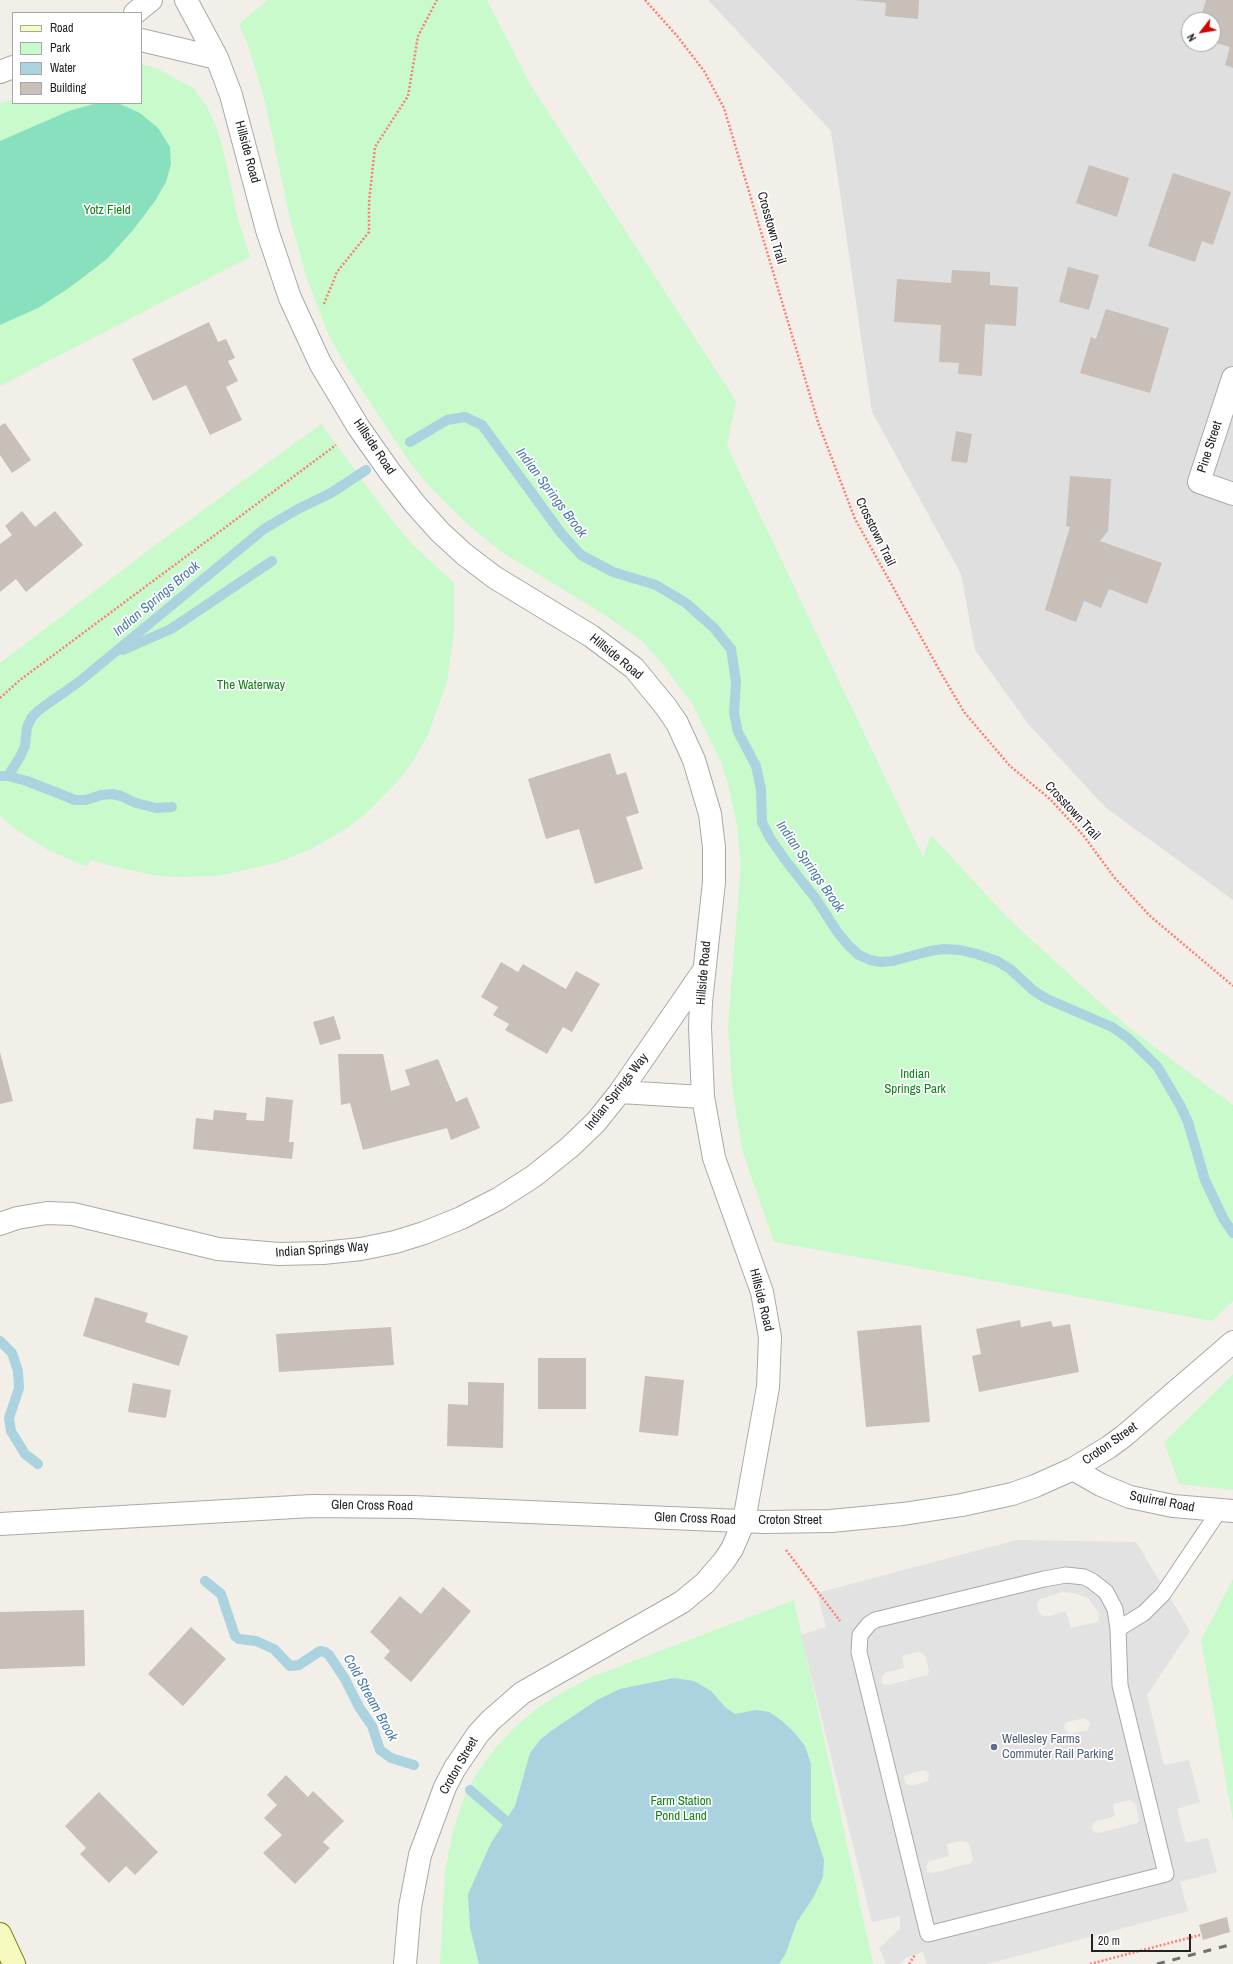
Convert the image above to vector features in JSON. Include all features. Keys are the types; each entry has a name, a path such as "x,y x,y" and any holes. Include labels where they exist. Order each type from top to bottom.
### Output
{"street":[{"path":"136,12 151,0"},
{"name":"Hillside Road","path":"186,0 217,58 238,115 274,253 290,298 308,341 359,428 403,489 453,544 494,577 591,636 620,657 645,680 677,724 701,779 713,830 714,882 703,972 700,1027 703,1097 714,1158 762,1292 770,1338 768,1387 754,1521"},
{"path":"142,40 217,58"},
{"path":"0,72 12,67"},
{"name":"Pine Street","path":"1233,378 1199,482 1233,494"},
{"name":"Indian Springs Way","path":"0,1224 17,1218 46,1213 73,1214 200,1245 256,1253 322,1253 378,1246 440,1227 492,1202 516,1188 570,1147 596,1122 620,1092 703,972"},
{"path":"620,1092 703,1097"},
{"name":"Croton Street","path":"405,1964 410,1902 420,1855 445,1787 455,1768 478,1734 501,1710 522,1693 637,1629 693,1594 705,1583 724,1561 739,1535 754,1521 854,1519 933,1510 1012,1494 1035,1486 1073,1469 1124,1436 1233,1342"},
{"name":"Squirrel Road","path":"1073,1469 1101,1485 1130,1497 1174,1506 1226,1511"},
{"name":"Glen Cross Road","path":"0,1524 239,1509 339,1506 412,1507 754,1521"},
{"path":"0,1934 14,1964"}],"lane":[{"path":"1118,1629 1144,1613 1163,1594 1226,1511"},
{"path":"1066,1576 1084,1577 1092,1581 1106,1592 1115,1610 1118,1629 1120,1685 1166,1874 928,1934 859,1652 860,1635 869,1624 875,1620 1044,1579 1066,1576"}],"path":[{"path":"308,341 337,272 369,232 369,202 375,147 408,96 418,36 437,0"},
{"name":"Crosstown Trail","path":"645,0 678,37 704,71 724,108 818,422 855,519 940,673 964,712 1010,766 1050,799 1083,835 1114,877 1150,916 1233,986"},
{"path":"0,698 20,680 359,428"},
{"path":"754,1521 840,1621 860,1635"},
{"path":"1090,1964 1200,1934"}],"shaded area":[{"path":"708,0 1233,0 1233,900 1106,808 1029,725 975,650 961,574 872,412 831,131"},
{"name":"Wellesley Farms Commuter Rail Parking","path":"1017,1540 1136,1542 1190,1631 1147,1695 1164,1765 1189,1760 1200,1802 1177,1809 1186,1843 1208,1838 1217,1872 1180,1882 1188,1911 987,1964 927,1964 923,1952 907,1957 899,1964 886,1964 879,1948 900,1929 900,1916 872,1922 801,1635 826,1627 817,1593","holes":["1063,1592 1074,1593 1088,1598 1099,1613 1099,1619 1097,1622 1071,1628 1066,1611 1049,1616 1043,1616 1038,1612 1037,1604 1040,1599","918,1652 922,1653 926,1657 929,1672 927,1675 889,1685 883,1684 881,1678 884,1673 904,1668 902,1656","1085,1718 1090,1723 1088,1730 1070,1734 1065,1730 1064,1726 1067,1722","924,1770 929,1773 928,1781 911,1786 905,1783 904,1777 906,1775","1129,1800 1136,1806 1139,1820 1138,1823 1099,1833 1094,1832 1092,1827 1094,1822 1115,1816 1113,1804","962,1841 969,1843 973,1860 971,1863 933,1873 927,1872 926,1867 928,1862 949,1856 947,1844"]}],"green space":[{"name":"Indian Springs Park","path":"268,0 487,0 530,84 736,401 727,446 923,857 931,835 1007,917 1087,991 1132,1030 1233,1105 1233,1301 1212,1321 774,1242 743,1153 733,1095 728,1026 741,864 737,826 728,784 721,762 693,705 660,661 643,642 605,615 500,551 465,522 429,486 409,461 346,366 329,336 307,279 290,219 265,102 249,48 239,24"},
{"name":"Yotz Field","path":"142,64 156,68 193,88 207,107 216,126 223,148 238,219 250,257 0,386 0,104 12,99 12,104 142,104"},
{"path":"94,104 120,104 140,113 158,128 170,147 171,164 166,182 155,201 133,230 107,259 69,288 38,308 0,325 0,141 69,111"},
{"name":"The Waterway","path":"321,424 394,523 415,547 454,583 454,632 447,682 428,735 413,761 400,779 369,811 349,827 313,848 276,863 218,876 175,877 153,875 91,860 87,867 48,850 14,828 0,816 0,663 158,543"},
{"path":"1233,1374 1233,1490 1179,1484 1164,1442"},
{"path":"1233,1579 1233,1821 1201,1640"},
{"name":"Farm Station Pond Land","path":"794,1600 873,1964 440,1964 445,1871 453,1831 463,1800 475,1776 493,1751 512,1730 536,1709 561,1693 594,1676"}],"water":[{"name":"Farm Station Pond Land","path":"674,1678 694,1681 711,1691 725,1707 735,1714 756,1710 769,1712 781,1720 794,1732 805,1746 811,1764 811,1820 824,1860 823,1877 813,1898 797,1922 785,1955 779,1964 479,1964 470,1928 468,1894 491,1843 515,1806 530,1753 541,1739 551,1731 597,1700 620,1689"}],"building":[{"path":"855,0 919,0 918,19 885,16 886,3"},
{"path":"1206,0 1233,0 1233,68 1225,65 1230,47 1221,44 1221,12 1202,12"},
{"path":"1089,165 1129,178 1117,217 1076,203"},
{"path":"1173,173 1231,192 1213,245 1202,241 1195,262 1148,246"},
{"path":"1068,267 1099,275 1089,310 1059,302"},
{"path":"952,270 990,272 990,285 1018,287 1016,326 985,324 982,376 958,374 959,363 939,362 941,325 894,322 897,279 951,283"},
{"path":"1106,309 1169,328 1150,393 1080,373 1091,337 1096,339"},
{"path":"209,322 218,342 226,339 235,358 228,361 238,381 226,387 242,420 210,435 186,385 153,401 132,359"},
{"path":"5,423 31,460 12,473 0,455 0,426"},
{"path":"956,431 972,434 967,463 951,461"},
{"path":"1070,476 1111,479 1108,531 1100,541 1162,563 1147,604 1109,589 1101,608 1084,601 1076,622 1045,610 1070,527 1066,526"},
{"path":"22,511 35,527 55,511 83,545 26,592 16,579 0,592 0,544 12,535 5,526"},
{"path":"610,753 617,775 626,772 639,813 626,817 643,869 595,884 579,829 546,839 528,779"},
{"path":"501,962 518,972 523,964 566,989 576,971 600,984 572,1032 563,1027 547,1054 505,1030 509,1024 493,1015 498,1007 481,997"},
{"path":"334,1016 341,1039 320,1045 313,1022"},
{"path":"0,1052 13,1101 0,1104"},
{"path":"338,1054 383,1054 391,1091 410,1085 405,1070 438,1059 456,1102 467,1097 480,1128 451,1140 447,1128 363,1150 350,1103 341,1105"},
{"path":"266,1097 293,1100 289,1142 294,1142 292,1159 193,1149 196,1118 213,1120 214,1110 247,1113 246,1120 264,1121"},
{"path":"95,1297 148,1313 145,1322 188,1336 179,1366 83,1336"},
{"path":"1020,1320 1021,1327 1051,1321 1053,1327 1070,1324 1079,1372 979,1392 972,1356 981,1354 976,1329"},
{"path":"921,1325 930,1422 866,1427 857,1331"},
{"path":"391,1327 394,1365 279,1372 276,1334"},
{"path":"538,1358 586,1358 586,1409 538,1409"},
{"path":"645,1376 684,1380 678,1436 639,1432"},
{"path":"468,1382 504,1383 503,1448 447,1446 448,1404 468,1405"},
{"path":"133,1383 171,1390 166,1418 128,1412"},
{"path":"443,1587 471,1611 411,1682 384,1658 390,1651 370,1632 400,1596 421,1614"},
{"path":"84,1610 85,1666 0,1669 0,1612"},
{"path":"191,1627 226,1659 183,1706 148,1674"},
{"path":"286,1775 308,1797 313,1791 344,1821 323,1842 330,1848 295,1884 263,1853 282,1835 264,1818 277,1805 267,1795"},
{"path":"99,1792 158,1852 135,1875 126,1866 109,1883 80,1854 86,1848 65,1826"},
{"path":"1227,1917 1230,1932 1203,1940 1199,1925"}],"waterway":[{"name":"Indian Springs Brook","path":"410,442 447,420 465,417 482,425 561,533 581,555 613,572 656,585 686,603 714,628 731,649 736,681 734,713 738,732 756,766 761,789 762,822 770,838 786,861 816,899 838,933 849,946 859,955 870,960 881,962 893,961 930,951 944,949 960,950 977,954 997,961 1010,969 1034,991 1047,999 1112,1027 1128,1038 1157,1066 1180,1105 1188,1122 1205,1180 1223,1218 1233,1233"},
{"name":"Indian Springs Brook","path":"0,776 8,776 20,757 25,746 27,727 32,717 39,710 80,681 264,529 298,509 331,493 366,470"},
{"path":"123,650 171,629 272,561"},
{"path":"8,776 27,781 75,800 86,800 101,795 112,794 121,796 136,803 156,808 172,807"},
{"name":"Cold Stream Brook","path":"0,1341 12,1353 18,1371 19,1388 9,1418 11,1431 25,1454 38,1464"},
{"name":"Cold Stream Brook","path":"205,1581 221,1594 235,1636 239,1639 256,1641 274,1649 290,1666 299,1665 320,1651 329,1655 345,1679 359,1707 372,1726 380,1750 391,1758 414,1765"},
{"name":"Cold Stream Brook","path":"470,1790 506,1821"}],"railway":[{"path":"1157,1964 1233,1944"}],"place":[{"name":"Wellesley Farms Commuter Rail Parking","path":"994,1747"}]}
